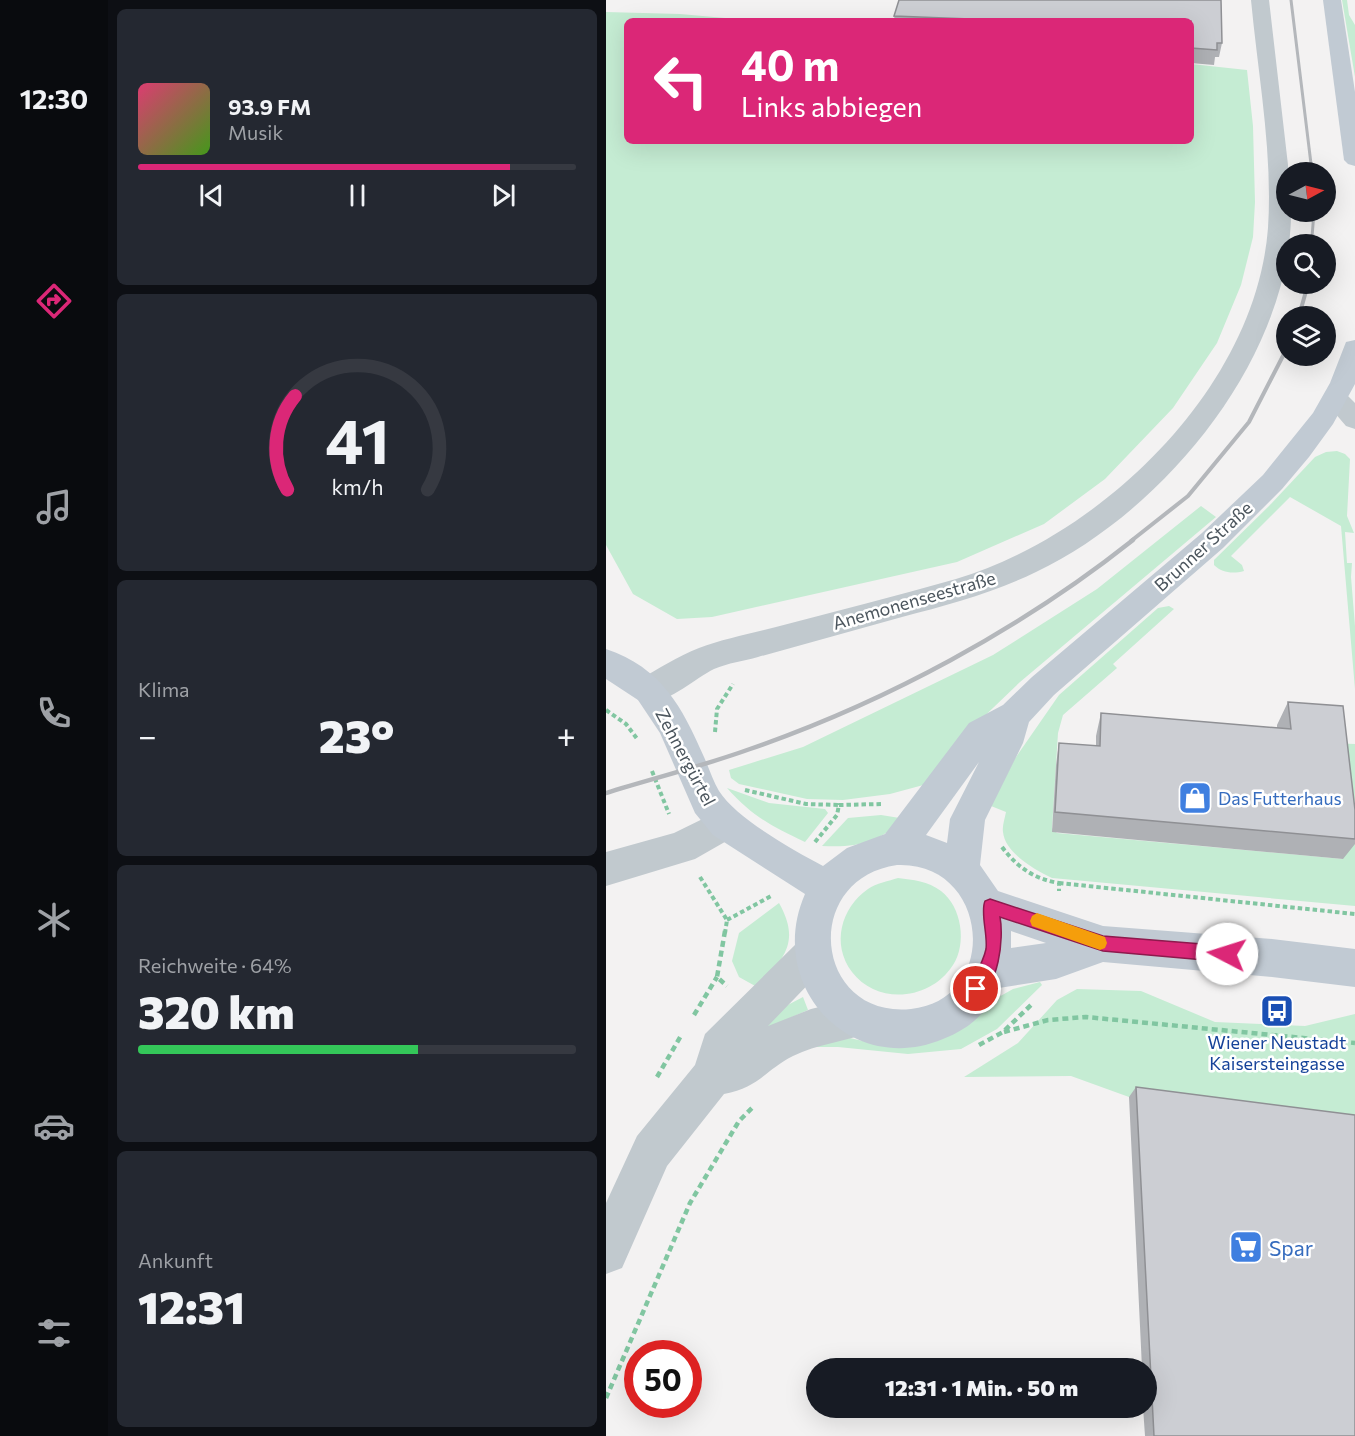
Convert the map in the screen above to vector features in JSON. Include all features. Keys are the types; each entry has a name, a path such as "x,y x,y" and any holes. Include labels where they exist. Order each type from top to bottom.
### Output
{"main road":[{"path":"1332,0 1355,160"},
{"name":"Brunner Straße","path":"894,850 981,733 1015,715 1043,686 1245,510 1307,441 1335,398 1355,348"},
{"name":"Zehnergürtel","path":"606,662 649,690 673,725 706,802 725,824 794,869 829,888"},
{"name":"Brunner Straße","path":"962,868 968,819 1006,743 1015,715"},
{"path":"912,849 930,852 962,868 974,879 990,906 994,927 994,949 987,971 976,989 961,1005 942,1018 921,1026 898,1028 876,1025 856,1018 839,1006 826,991 816,974 811,955 814,920 829,888 842,874 858,863 876,854 894,850 912,849"},
{"path":"990,906 1057,944"},
{"path":"987,971 1057,944 1103,944 1272,958 1355,968"}],"street":[{"name":"Anemonenseestraße","path":"649,690 707,658 958,590 997,577 1060,546 1114,508 1179,445 1220,393 1247,345 1271,282 1279,232 1280,191 1260,0"},
{"path":"1335,398 1355,420"},
{"path":"606,870 682,847 725,824"},
{"path":"606,1252 652,1151 713,1075 719,1048 811,955"},
{"path":"713,1075 739,1071 778,1042 811,1029 856,1018"}],"path":[{"path":"714,741 717,709 727,691 740,676"},
{"path":"744,790 806,804 883,804 915,800 928,804"},
{"path":"756,1012 717,977 727,920 771,897 837,815 839,805"},
{"path":"968,819 990,826 1009,859 1028,874 1044,882 1355,914"},
{"path":"1003,1032 1052,985 1057,944 1059,883"},
{"path":"973,1048 1003,1032 1048,1020 1086,1017 1355,1043"},
{"path":"606,1398 633,1340 690,1203 739,1121 755,1104"}],"green space":[{"path":"1342,0 1347,0 1349,15 1355,25 1355,77"},
{"path":"606,12 725,18 624,18 624,144 1194,144 1194,64 1247,70 1253,126 1255,202 1253,237 1241,285 1217,343 1173,408 1105,479 1044,524 957,562 712,617 677,619 633,594 606,545"},
{"path":"1337,451 1350,459 1347,516 1354,533 1345,532 1347,563 1352,563 1355,689 1341,526 1290,497 1231,556 1242,565 1244,571 1228,572 1214,565 1214,560 1315,457 1326,452"},
{"path":"1201,506 1216,517 1020,682 970,730 927,784 890,794 843,800 807,799 739,784 731,778 729,770 803,747 993,655 1097,589"},
{"path":"1169,606 1174,609 1113,664 1117,668 1063,715 1058,733 1052,828 1057,833 1343,859 1330,743 1355,744 1355,906 1052,878 1022,860 1009,847 1003,832 1006,812 991,806 1014,760 1059,695 1158,608"},
{"path":"727,788 769,803 825,809 828,813 805,842 763,820"},
{"path":"881,815 906,819 886,833 867,842 847,846 822,846 848,818"},
{"path":"898,878 926,883 941,891 954,906 961,937 953,965 943,977 918,992 889,994 863,983 852,972 842,950 841,938 846,916 859,897 875,885"},
{"path":"779,903 789,929 789,939 782,958 757,987 739,977 732,961 739,933"},
{"path":"1040,982 1042,985 997,1029 961,1049 908,1054 838,1047 805,1047 850,1038 884,1046 911,1046 937,1041 988,1003 1013,989"},
{"path":"1077,989 1141,991 1215,1022 1305,1026 1355,1014 1355,1127 1129,1097 1071,1076 964,1077 1018,1043 1057,1000"},
{"path":"803,997 808,1010 776,1024 728,1065 780,1009"}],"building":[{"path":"899,0 1221,0 1222,43 1217,43 1217,50 1194,48 1194,18 894,16"},
{"name":"Das Futterhaus","path":"1288,702 1343,706 1355,810 1355,839 1055,812 1059,743 1100,746 1101,713 1291,729"},
{"name":"Spar","path":"1136,1087 1355,1115 1355,1436 1154,1436 1153,1418 1157,1418 1157,1358 1150,1358"}],"railway":[{"path":"1291,0 1311,162"},
{"path":"1312,234 1313,222"},
{"path":"1302,306 1305,294"},
{"path":"1131,541 1188,496 1249,422 1278,366"},
{"path":"606,793 750,749 801,730 901,686 998,633 1045,604 1133,540"}],"slow traffic":[{"path":"1037,921 1100,943"}],"place":[{"name":"Das Futterhaus","path":"1195,798"},
{"name":"Wiener Neustadt Kaisersteingasse","path":"1277,1011"},
{"name":"Spar","path":"1246,1247"}],"route":[{"path":"976,989 987,971 994,949 994,927 990,906 1103,944 1227,954"}]}
